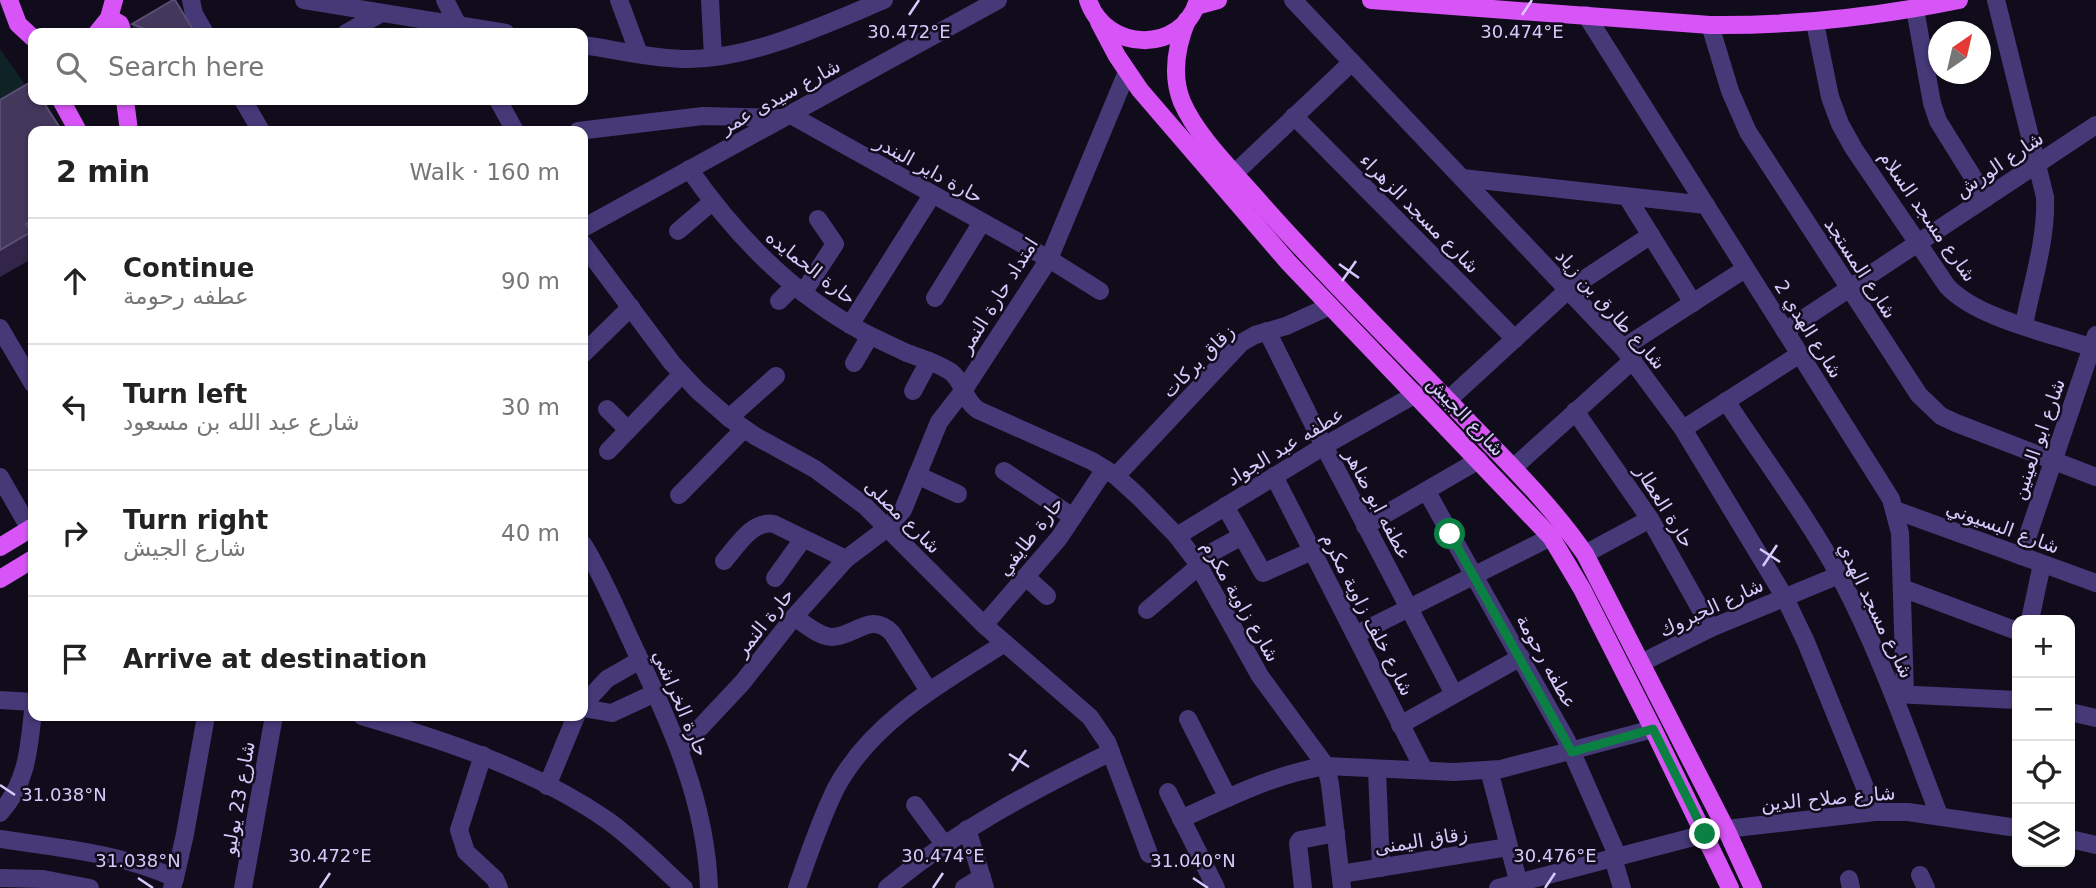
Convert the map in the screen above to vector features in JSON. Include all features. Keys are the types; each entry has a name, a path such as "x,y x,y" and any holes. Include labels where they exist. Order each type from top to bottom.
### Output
{"main road":[{"path":"9,0 23,32"},
{"path":"1089,8 1110,31 1137,41 1165,37 1194,9 1218,0"},
{"path":"1371,0 1710,25 1815,23 1959,0"},
{"path":"100,28 115,6"},
{"path":"115,6 121,28"},
{"name":"شارع الجيش","path":"1089,8 1127,72 1288,262 1551,537 1582,589 1730,888"},
{"name":"شارع الجيش","path":"1194,9 1176,51 1177,84 1188,114 1235,173 1314,263 1513,468 1561,521 1586,554 1726,829 1753,888"},
{"path":"64,105 75,126"},
{"path":"126,105 128,126"},
{"path":"1377,354 1391,343"},
{"path":"0,547 28,530"},
{"path":"0,579 28,562"}],"street":[{"path":"191,0 202,28"},
{"path":"304,0 450,28"},
{"path":"445,0 459,28"},
{"path":"619,0 639,54"},
{"path":"710,0 713,57"},
{"path":"588,46 667,58 713,57 768,44 839,9 884,0"},
{"name":"شارع سيدى عمر","path":"588,225 998,0"},
{"name":"شارع طارق بن زياد","path":"1293,0 1628,354 1684,429 1784,596 1806,642 1875,813"},
{"path":"1996,0 2045,197 2046,213 2024,324"},
{"path":"1914,9 1938,121 1986,198"},
{"path":"355,28 380,14"},
{"name":"شارع الهدي 2","path":"1586,15 1885,488 1895,510 1900,533 1902,588 1899,694"},
{"name":"شارع مسجد السلام","path":"1815,23 1830,97 1840,124 1947,286 1962,300 1988,312 2095,344"},
{"name":"شارع المستجد","path":"1710,25 1730,91 1748,132 1929,407 1956,423 2096,477"},
{"path":"1235,173 1352,62"},
{"name":"امتداد حارة النمر","path":"887,528 904,510 939,422 963,391 1049,258 1127,72"},
{"path":"246,105 258,126"},
{"path":"501,105 512,126"},
{"path":"588,130 703,116 786,116"},
{"name":"حارة داير البندر","path":"786,116 1049,258 1100,291"},
{"name":"شارع مسجد الزهراء","path":"1294,116 1515,339"},
{"name":"شارع الورش","path":"1785,331 2096,125"},
{"name":"حارة الحمايده","path":"689,170 750,247 798,289 870,336 950,371 963,391"},
{"path":"1462,178 1706,205"},
{"path":"850,325 932,195"},
{"path":"1627,197 1693,303"},
{"path":"678,231 712,202"},
{"path":"779,301 798,289 835,244 818,219"},
{"path":"935,298 982,222"},
{"path":"1448,400 1568,290 1651,236"},
{"name":"شارع مصلى","path":"588,254 697,390 744,429 841,486 984,625 1090,716 1111,752 1149,854"},
{"path":"1513,468 1575,411 1628,354 1693,303 1745,269"},
{"name":"زقاق بركات","path":"1111,473 1248,338 1286,326 1330,306"},
{"path":"588,349 631,307"},
{"path":"0,328 28,376"},
{"name":"عطفه ابو ضاهر","path":"1267,331 1365,526 1454,694"},
{"path":"854,362 870,336"},
{"name":"شارع ابو العينين","path":"2021,556 2095,344"},
{"path":"1684,429 1800,354"},
{"path":"913,391 929,361"},
{"path":"608,451 682,374"},
{"path":"729,418 776,376"},
{"name":"شارع زاوية مكرم","path":"963,391 978,410 1092,461 1111,473 1139,496 1177,536 1197,564 1260,676 1326,766 1342,881"},
{"name":"عطفه عبد الجواد","path":"1177,536 1324,446 1416,394"},
{"name":"شارع مسجد الهدي","path":"1726,401 1839,575 1899,694 1939,815"},
{"path":"607,409 628,430"},
{"name":"حارة العطار","path":"1575,411 1650,519 1711,628"},
{"path":"679,495 744,429"},
{"path":"1365,526 1479,460"},
{"path":"1004,471 1073,517"},
{"name":"حارة طايفي","path":"984,625 1111,473"},
{"path":"917,475 958,494"},
{"path":"0,477 28,522"},
{"name":"شارع خلف زاوية مكرم","path":"1274,477 1424,770"},
{"name":"عطفه رحومة","path":"1427,492 1572,752 1615,858"},
{"path":"1225,506 1263,573 1312,551"},
{"name":"شارع البسيوني","path":"1895,510 2096,583"},
{"path":"1586,554 1650,519"},
{"path":"724,561 753,528 761,524 774,524 846,559"},
{"name":"حارة النمر","path":"680,749 742,683 793,617 846,559 887,528"},
{"path":"1147,610 1197,564 1242,536"},
{"path":"1354,635 1551,537"},
{"path":"775,578 803,539"},
{"name":"حارة الخراشي","path":"588,553 680,749 699,810 709,888"},
{"path":"2031,615 2042,564"},
{"name":"شارع الحبروك","path":"1641,663 1711,628 1839,575"},
{"path":"1026,577 1047,596"},
{"path":"1902,588 2012,629"},
{"path":"793,617 824,636 832,637 870,624 885,625 929,691"},
{"path":"797,888 826,808 851,764 885,727 929,691 1005,643"},
{"path":"1401,725 1521,657"},
{"path":"588,699 598,686 640,660"},
{"path":"588,679 598,686"},
{"path":"588,707 612,713 655,693"},
{"path":"1899,694 2012,694"},
{"path":"0,700 28,702"},
{"path":"2075,716 2096,718"},
{"path":"1188,719 1227,798"},
{"path":"0,813 23,778 28,760 32,721"},
{"path":"0,839 100,854 138,863 173,883 185,834 205,721"},
{"name":"شارع 23 يوليو","path":"243,888 273,721"},
{"path":"380,721 432,736 483,755 574,799 609,821 684,888"},
{"path":"547,786 574,721"},
{"path":"1181,819 1279,776 1326,766 1454,772 1489,770 1525,764 1653,729"},
{"path":"887,888 967,829 1026,793 1111,752"},
{"path":"483,755 459,830 466,852 495,879 499,888"},
{"path":"1377,769 1381,868"},
{"path":"1489,770 1519,885"},
{"path":"1167,792 1216,888"},
{"path":"915,805 944,845"},
{"name":"شارع صلاح الدين","path":"1726,829 1875,813 1909,812 2012,827"},
{"path":"964,888 984,883 967,829"},
{"path":"1303,888 1298,843 1300,840 1336,833"},
{"path":"1498,888 1519,885 1705,834"},
{"path":"2075,840 2096,845"},
{"name":"زقاق اليمنى","path":"1342,881 1381,868 1508,847"},
{"path":"1615,858 1622,888"},
{"path":"0,878 43,879 90,888"}],"green space":[{"path":"0,49 28,89 28,104 0,128"}],"building":[{"path":"175,0 192,28 142,28 132,24"},
{"path":"28,84 28,105 45,105 59,126 28,126 28,234 0,250 0,100"}],"route":[{"path":"1450,534 1572,752 1653,729 1705,834"}]}
